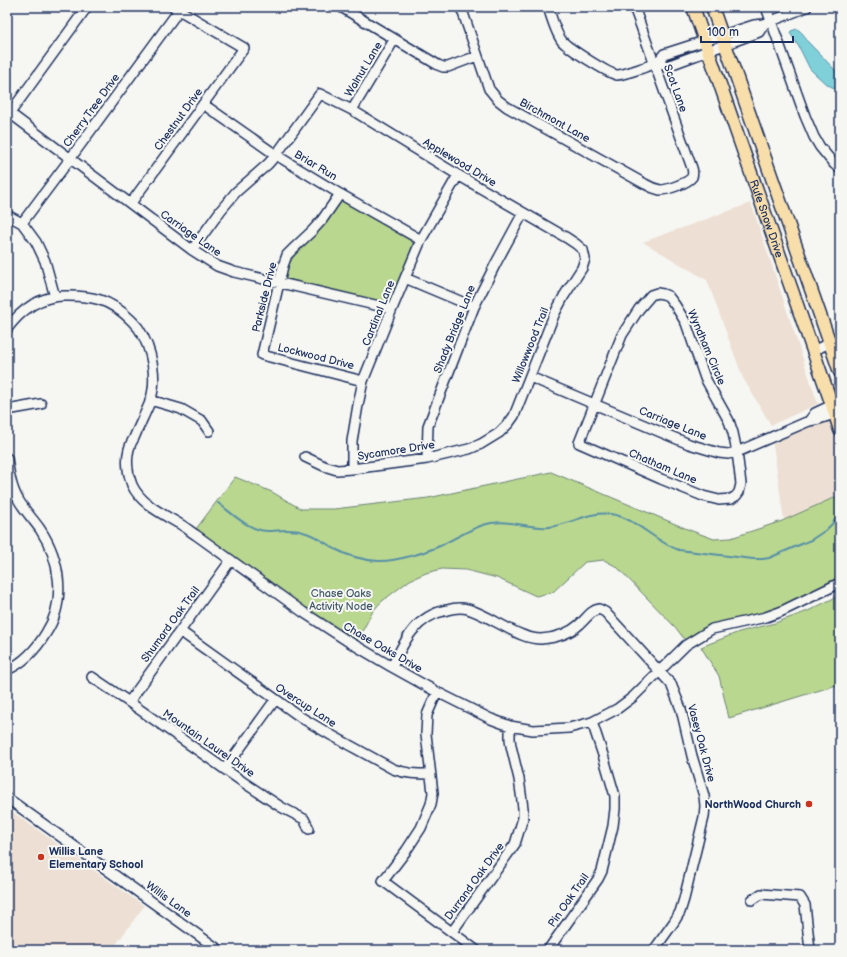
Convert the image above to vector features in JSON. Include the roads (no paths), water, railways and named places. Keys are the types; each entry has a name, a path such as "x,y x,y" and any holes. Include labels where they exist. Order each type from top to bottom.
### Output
{"main road":[{"name":"Rufe Snow Drive","path":"693,7 812,351 837,408 840,430"},
{"name":"Rufe Snow Drive","path":"712,7 794,242 835,341 840,372"},
{"path":"777,248 794,242"}],"street":[{"path":"9,112 86,7"},
{"path":"341,7 394,40 443,67 448,67 477,56"},
{"name":"Birchmont Lane","path":"461,7 489,89 498,100 507,107 638,181 654,188 661,190 682,184 692,176"},
{"path":"548,7 555,28 562,41 608,72 619,75 656,62 664,54 723,40 754,25 767,23 807,7"},
{"path":"766,7 767,23 814,137 820,147 840,169"},
{"name":"Chestnut Drive","path":"130,203 244,48 176,8"},
{"name":"Cherry Tree Drive","path":"22,223 70,159 176,8"},
{"name":"Scot Lane","path":"634,8 656,62 692,168 692,176"},
{"name":"Walnut Lane","path":"352,110 394,40"},
{"name":"Applewood Drive","path":"276,155 320,94 352,110 458,175 576,244 583,250 584,255"},
{"name":"Briar Run","path":"203,104 276,155 340,194 421,240"},
{"name":"Carriage Lane","path":"9,112 192,250 216,266 234,272 392,309"},
{"path":"192,250 236,192 276,155"},
{"name":"Cardinal Lane","path":"352,469 352,441 363,381 421,240 458,175"},
{"name":"Parkside Drive","path":"262,355 283,266 288,255 322,220 340,194"},
{"name":"Shady Bridge Lane","path":"427,459 428,426 474,307 496,263 524,213"},
{"path":"7,215 22,223 36,242 45,261 54,296"},
{"name":"Willowwood Trail","path":"490,439 499,433 512,420 520,404 554,315 582,268 585,259 584,255"},
{"path":"405,278 474,307"},
{"name":"Wyndham Circle","path":"595,404 622,335 633,317 651,295 657,293 663,294 672,300 686,323 705,378 729,421 737,452"},
{"name":"Chase Oaks Drive","path":"7,329 21,312 32,304 54,296 80,296 98,299 114,306 125,314 139,329 150,352 153,368 154,380 150,400 129,449 128,469 133,486 143,500 150,507 180,524 303,612 346,640 437,692 491,719 510,726 533,730 569,728 592,722 617,709 633,697 686,645 712,629 766,617 780,612 840,583"},
{"path":"812,351 835,341"},
{"name":"Lockwood Drive","path":"262,355 363,381"},
{"name":"Carriage Lane","path":"530,377 689,444 719,453 728,454 737,452 809,421 815,413 837,408"},
{"path":"150,400 182,409 202,421 210,431"},
{"path":"7,410 41,404"},
{"name":"Chatham Lane","path":"595,404 579,442 703,496 719,500 731,499 736,496 739,492 741,484 737,452"},
{"name":"Sycamore Drive","path":"305,457 337,470 352,469 427,459 469,449 490,439"},
{"path":"7,458 12,486 18,499 40,529 52,552 58,573 60,588 56,613 50,627 34,650 14,667 7,670"},
{"name":"Shumard Oak Trail","path":"129,702 231,560"},
{"name":"Vasey Oak Drive","path":"392,667 406,639 414,628 438,611 458,607 467,609 517,633 539,639 560,636 579,625 594,611 599,609 605,612 660,671 671,684 681,709 692,756 704,796 705,806 704,817 680,912 654,950"},
{"name":"Overcup Lane","path":"180,631 275,700 331,735 393,769 412,774 430,774"},
{"name":"Mountain Laurel Drive","path":"92,678 129,702 243,782 281,807 304,819 309,829"},
{"path":"437,692 427,715 426,725 433,793 431,804 421,828 406,851 383,881 476,950"},
{"path":"225,769 275,700"},
{"name":"Pin Oak Trail","path":"548,950 598,879 602,871 613,826 615,796 592,722"},
{"name":"Durrand Oak Drive","path":"452,932 516,844 523,818 523,808 519,779 511,746 510,726"},
{"name":"Willis Lane","path":"7,798 219,950"},
{"path":"752,900 761,894 800,897 805,905 810,950"}],"water":[{"path":"797,29 840,75 840,91 826,84 810,69 790,33 791,31"}],"waterway":[{"path":"218,503 241,521 253,528 267,531 290,530 308,533 347,555 378,561 402,558 428,551 473,529 491,523 500,522 549,527 564,524 594,514 610,514 619,516 679,550 763,559 769,558 811,540 826,530 840,512"}],"place":[{"name":"NorthWood Church","path":"809,804"},
{"name":"Willis Lane Elementary School","path":"41,857"}],"park label":[{"name":"Chase Oaks Activity Node","path":"341,599"}]}
